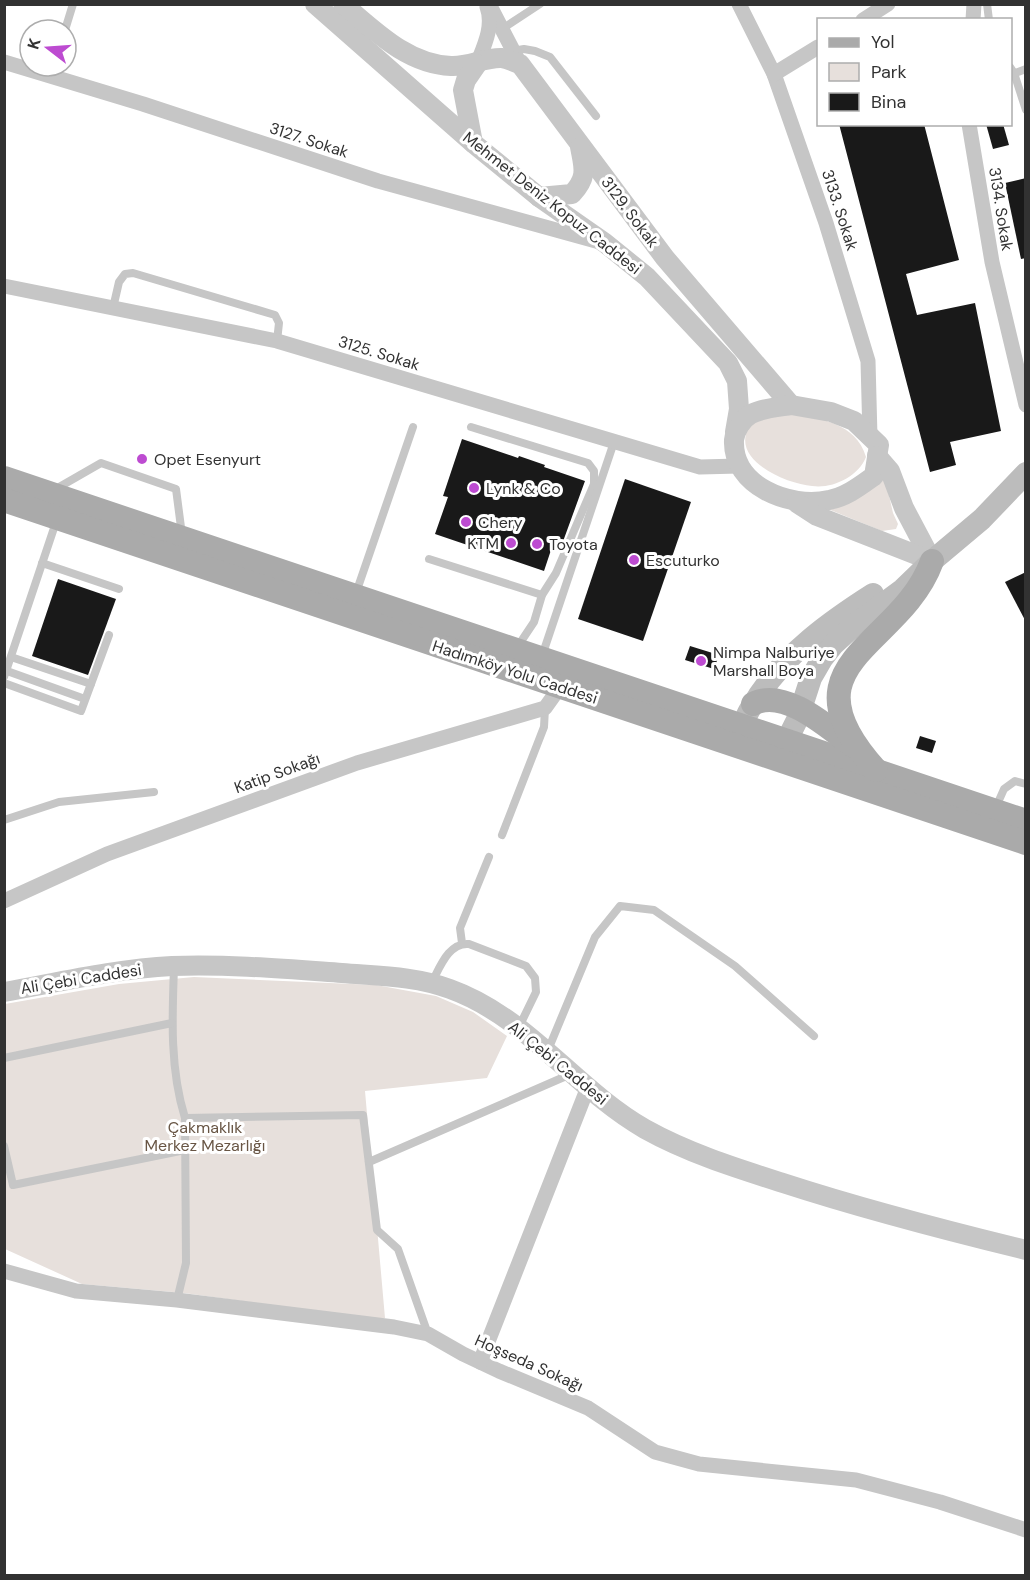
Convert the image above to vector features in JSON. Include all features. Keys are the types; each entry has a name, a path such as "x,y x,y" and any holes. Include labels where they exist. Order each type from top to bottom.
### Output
{"main road":[{"path":"749,732 771,751 787,740 811,678 833,645 857,623 903,589 982,519 1026,472"},
{"name":"Hadımköy Yolu Caddesi","path":"4,478 541,658 749,732 1026,843"},
{"name":"Hadımköy Yolu Caddesi","path":"4,500 560,687 787,740 1026,821"},
{"path":"749,732 783,664 840,615 879,590 932,561"},
{"path":"876,771 857,749 843,721 838,705 843,678 859,654 916,591 927,575 932,561"},
{"path":"749,732 767,699 775,699 800,710 857,749"}],"street":[{"name":"Mehmet Deniz Kopuz Caddesi","path":"315,4 473,143 539,197 605,243 646,277 728,363 737,381 738,409 735,432"},
{"path":"343,4 395,47 424,63 452,66 516,57"},
{"path":"473,143 463,90 486,41 490,16 488,4"},
{"name":"3129. Sokak","path":"488,4 516,57 665,258 791,405"},
{"name":"3133. Sokak","path":"739,4 774,74 826,223 868,361 870,437"},
{"path":"867,18 888,4"},
{"path":"774,74 817,48"},
{"name":"3127. Sokak","path":"71,78 143,104 378,181 605,243"},
{"name":"3134. Sokak","path":"969,126 992,262 1026,405"},
{"path":"539,197 572,194 580,186 585,171 580,145"},
{"name":"3125. Sokak","path":"4,286 277,341 700,468 739,466"},
{"path":"797,503 830,500 852,491 874,476 879,445 854,421 831,412 791,405 770,408 750,415 735,432 734,453 739,466 752,483 797,503 817,516 932,561"},
{"path":"877,456 890,471 904,508 932,561"},
{"path":"545,708 560,687"},
{"name":"Katip Sokağı","path":"4,901 107,854 347,767 545,708"},
{"name":"Ali Çebi Caddesi","path":"4,992 131,970 174,966 264,967 414,980 451,989 492,1010 548,1051 614,1108 644,1128 678,1145 737,1168 854,1206 1026,1250"},
{"path":"480,1362 588,1087"},
{"name":"Hoşseda Sokağı","path":"4,1271 76,1291 177,1300 394,1327 428,1334 480,1362 588,1408 655,1452 699,1464 856,1480 940,1502 1026,1530"}],"lane":[{"path":"502,29 540,4"},
{"path":"516,57 524,49 550,57 596,116"},
{"path":"1026,69 1012,72 1026,110"},
{"path":"113,308 119,282 125,274 133,273 274,315 279,323 277,341"},
{"path":"355,595 413,427"},
{"path":"471,427 588,463 594,471 594,484 556,573 542,595 534,622 517,650"},
{"path":"541,658 614,442"},
{"path":"49,493 101,463 176,489 182,536"},
{"path":"57,517 6,674 86,699"},
{"path":"429,559 542,595"},
{"path":"42,563 119,590"},
{"path":"4,682 81,711 109,635"},
{"path":"11,657 91,684"},
{"path":"502,835 544,727 545,708"},
{"path":"995,810 1004,789 1015,781 1026,784"},
{"path":"4,820 59,802 154,792"},
{"path":"462,943 460,928 489,857"},
{"path":"548,1051 596,937 620,906 654,910 735,966 814,1036"},
{"path":"431,984 441,963 454,948 462,943 526,966 535,978 536,992 518,1028"},
{"path":"174,966 172,1023 177,1095 184,1118 185,1150 186,1263 177,1300"},
{"path":"4,1058 172,1023"},
{"path":"369,1162 573,1073"},
{"path":"184,1118 363,1115 377,1230 398,1249 428,1334"},
{"path":"4,1146 13,1185 185,1150"}],"green space":[{"path":"789,412 824,420 845,429 861,445 866,457 862,464 844,480 828,486 812,486 778,476 757,463 746,444 746,434 750,425 765,417"},
{"path":"884,473 893,513 898,524 896,529 882,531 823,507"},
{"name":"Çakmaklık Merkez Mezarlığı","path":"194,977 376,985 436,996 473,1012 507,1036 487,1078 365,1091 385,1318 373,1319 184,1293 82,1284 5,1249 5,1004 119,984"}],"building":[{"path":"840,126 925,126 959,260 906,274 917,315 975,303 1001,431 950,442 956,465 930,472"},
{"path":"987,126 1004,126 1009,145 993,149"},
{"path":"1026,178 1026,258 1021,259 1005,183"},
{"path":"462,439 518,458 519,456 585,481 561,547 553,544 544,571 435,534 448,497 443,496"},
{"name":"Escuturko","path":"625,479 691,502 643,641 578,619"},
{"path":"1026,572 1026,622 1005,582"},
{"path":"58,579 116,599 88,675 32,656"},
{"path":"690,646 719,655 714,669 685,660"},
{"path":"920,736 936,741 932,753 916,748"}],"place":[{"name":"Opet Esenyurt","path":"142,459"},
{"name":"Lynk & Co","path":"474,488"},
{"name":"Chery","path":"466,522"},
{"name":"KTM","path":"511,543"},
{"name":"Toyota","path":"537,544"},
{"name":"Escuturko","path":"634,560"},
{"name":"Nimpa Nalburiye Marshall Boya","path":"701,661"}]}
